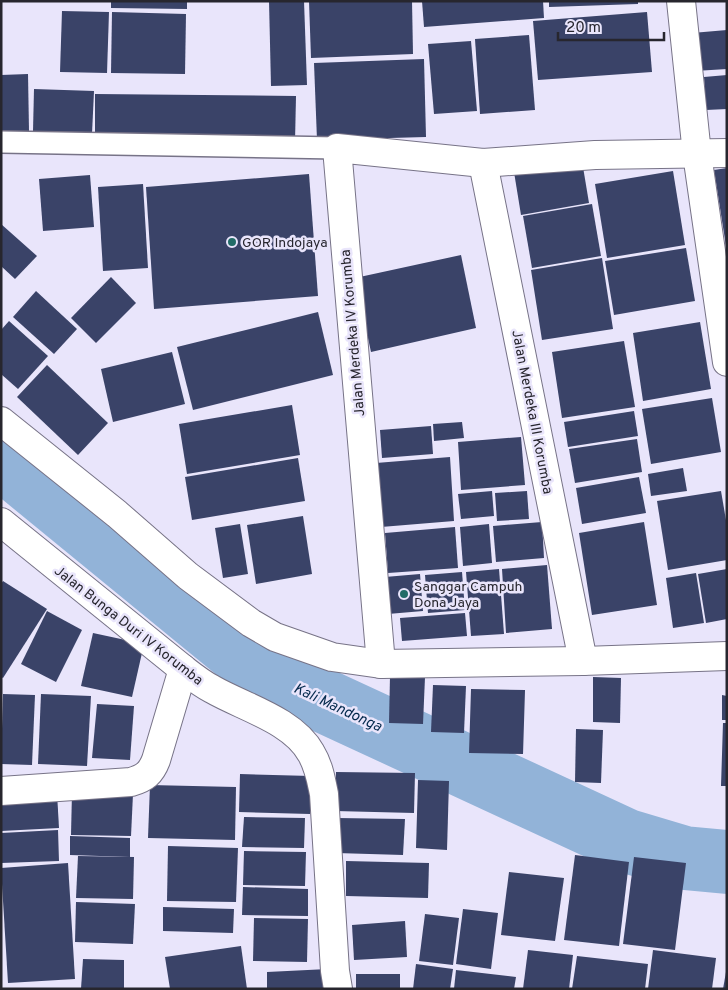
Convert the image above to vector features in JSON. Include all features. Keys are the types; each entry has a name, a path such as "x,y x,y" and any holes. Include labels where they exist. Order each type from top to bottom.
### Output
{"street":[{"path":"681,1 697,154 727,362"},
{"path":"337,148 483,163 596,155 727,153"},
{"name":"Jalan Merdeka IV Korumba","path":"337,148 380,664"},
{"name":"Jalan Merdeka III Korumba","path":"483,163 583,661"},
{"path":"1,421 117,514 188,576 252,623 275,637 325,655 380,664 583,661 727,656"},
{"name":"Jalan Bunga Duri IV Korumba","path":"1,522 183,669 211,689 284,726 300,738 311,752 318,768 324,794 335,971 338,989"},
{"path":"1,790 131,782 148,775 156,760 183,669"}],"lane":[{"path":"1,142 337,148"}],"building":[{"path":"111,1 187,1 187,9 111,8"},
{"path":"269,1 304,1 307,85 271,86"},
{"path":"309,1 412,1 413,54 311,58"},
{"path":"422,1 543,1 544,18 424,27"},
{"path":"549,1 638,1 638,4 549,7"},
{"path":"62,11 109,12 107,73 60,72"},
{"path":"112,12 186,14 185,74 111,73"},
{"path":"647,12 652,72 538,80 533,21"},
{"path":"727,30 727,69 695,71 692,33"},
{"path":"529,35 535,110 480,114 475,39"},
{"path":"471,41 477,111 434,114 428,44"},
{"path":"424,59 426,137 317,140 314,63"},
{"path":"28,74 29,131 1,132 1,75"},
{"path":"727,75 727,109 706,110 704,77"},
{"path":"34,89 94,91 92,134 33,131"},
{"path":"95,94 296,96 295,142 95,141"},
{"path":"582,161 589,203 521,215 514,172"},
{"path":"727,168 727,246 726,246 714,170"},
{"path":"673,171 685,245 607,258 595,184"},
{"name":"GOR Indojaya","path":"309,174 318,296 154,309 146,187"},
{"path":"90,175 94,227 43,231 39,179"},
{"path":"143,184 148,268 103,271 98,187"},
{"path":"592,204 601,256 532,268 523,216"},
{"path":"1,224 37,256 15,279 1,266"},
{"path":"686,248 695,301 614,315 605,261"},
{"path":"461,255 476,328 371,352 355,278"},
{"path":"602,258 613,329 542,340 531,270"},
{"path":"111,277 136,303 96,343 71,318"},
{"path":"36,291 77,329 54,354 13,317"},
{"path":"318,312 333,375 193,410 177,347"},
{"path":"9,321 48,356 18,389 1,374 1,330"},
{"path":"700,322 711,389 643,401 633,333"},
{"path":"624,341 635,407 562,418 552,352"},
{"path":"172,352 185,404 113,422 101,369"},
{"path":"47,365 108,423 78,455 17,397"},
{"path":"712,398 721,452 651,464 642,409"},
{"path":"292,405 300,455 187,474 179,424"},
{"path":"634,411 638,436 568,447 564,422"},
{"path":"462,422 464,438 434,441 433,424"},
{"path":"431,426 433,454 382,458 380,430"},
{"path":"521,437 525,485 461,490 458,442"},
{"path":"637,439 642,472 575,483 569,449"},
{"path":"450,457 454,521 381,527 376,463"},
{"path":"298,458 305,501 192,520 185,477"},
{"path":"683,468 687,491 651,496 648,474"},
{"path":"639,477 646,513 582,524 576,488"},
{"path":"492,491 494,516 461,519 458,494"},
{"path":"527,491 529,519 497,521 495,493"},
{"path":"721,491 727,526 727,560 668,570 657,501"},
{"path":"303,516 312,574 256,584 247,525"},
{"path":"542,522 544,558 496,562 493,526"},
{"path":"644,522 657,605 592,615 579,533"},
{"path":"240,524 248,574 223,578 215,528"},
{"path":"489,524 492,563 463,566 460,527"},
{"path":"455,527 458,568 388,573 385,533"},
{"path":"547,565 552,629 506,633 502,569"},
{"path":"499,569 504,634 471,636 466,572"},
{"path":"727,569 727,619 706,623 698,574"},
{"path":"462,572 465,610 428,613 425,575"},
{"path":"696,573 704,623 673,628 666,578"},
{"name":"Sanggar Campuh Dona Jaya","path":"420,574 423,611 388,614 385,577"},
{"path":"3,581 47,609 3,678 1,677 1,584"},
{"path":"47,611 82,630 56,682 21,664"},
{"path":"465,613 467,636 402,641 400,618"},
{"path":"93,633 144,644 132,697 81,686"},
{"path":"390,676 425,677 423,724 389,723"},
{"path":"593,677 621,678 620,723 593,722"},
{"path":"433,685 466,686 464,733 431,732"},
{"path":"471,689 525,690 523,754 469,753"},
{"path":"3,694 35,695 32,765 1,764"},
{"path":"41,694 91,696 87,766 38,764"},
{"path":"722,695 727,696 727,720 722,720"},
{"path":"97,704 134,706 130,760 92,758"},
{"path":"723,723 727,723 727,786 721,786"},
{"path":"576,729 603,730 601,783 575,782"},
{"path":"336,772 415,773 414,813 335,811"},
{"path":"240,774 311,776 310,814 239,812"},
{"path":"418,780 449,781 447,850 416,848"},
{"path":"150,785 236,787 235,840 148,838"},
{"path":"72,792 133,794 131,836 71,835"},
{"path":"57,793 59,828 1,831 1,796"},
{"path":"244,817 305,818 304,848 242,847"},
{"path":"337,818 405,819 403,855 336,853"},
{"path":"58,830 59,861 1,863 1,833"},
{"path":"70,836 130,838 130,857 70,855"},
{"path":"168,846 238,848 236,902 167,901"},
{"path":"244,851 306,852 305,886 243,885"},
{"path":"575,855 629,862 619,946 564,940"},
{"path":"78,856 134,857 133,899 76,898"},
{"path":"634,857 686,863 675,950 623,944"},
{"path":"346,861 429,863 428,898 346,896"},
{"path":"68,863 75,979 8,983 1,868"},
{"path":"509,872 564,878 555,941 501,935"},
{"path":"243,887 308,889 308,916 242,915"},
{"path":"76,902 135,904 133,944 75,942"},
{"path":"163,907 234,909 233,933 163,931"},
{"path":"463,909 498,913 491,969 456,964"},
{"path":"425,914 459,918 453,965 419,961"},
{"path":"254,918 308,919 307,962 253,961"},
{"path":"405,921 407,957 354,960 352,925"},
{"path":"241,946 247,989 170,989 165,957"},
{"path":"528,950 573,955 569,989 523,989"},
{"path":"653,950 716,958 712,989 648,989"},
{"path":"577,956 648,964 645,989 572,989"},
{"path":"83,959 124,960 124,989 81,989"},
{"path":"416,964 453,969 450,989 413,989"},
{"path":"328,969 328,989 267,989 267,972"},
{"path":"456,970 516,977 514,989 454,989"},
{"path":"726,972 727,989 723,989"},
{"path":"356,974 400,974 400,989 356,989"}],"waterway":[{"name":"Kali Mandonga","path":"1,457 266,674 627,841 684,858 727,862"}],"place":[{"name":"GOR Indojaya","path":"232,242"},
{"name":"Sanggar Campuh Dona Jaya","path":"404,594"}]}
